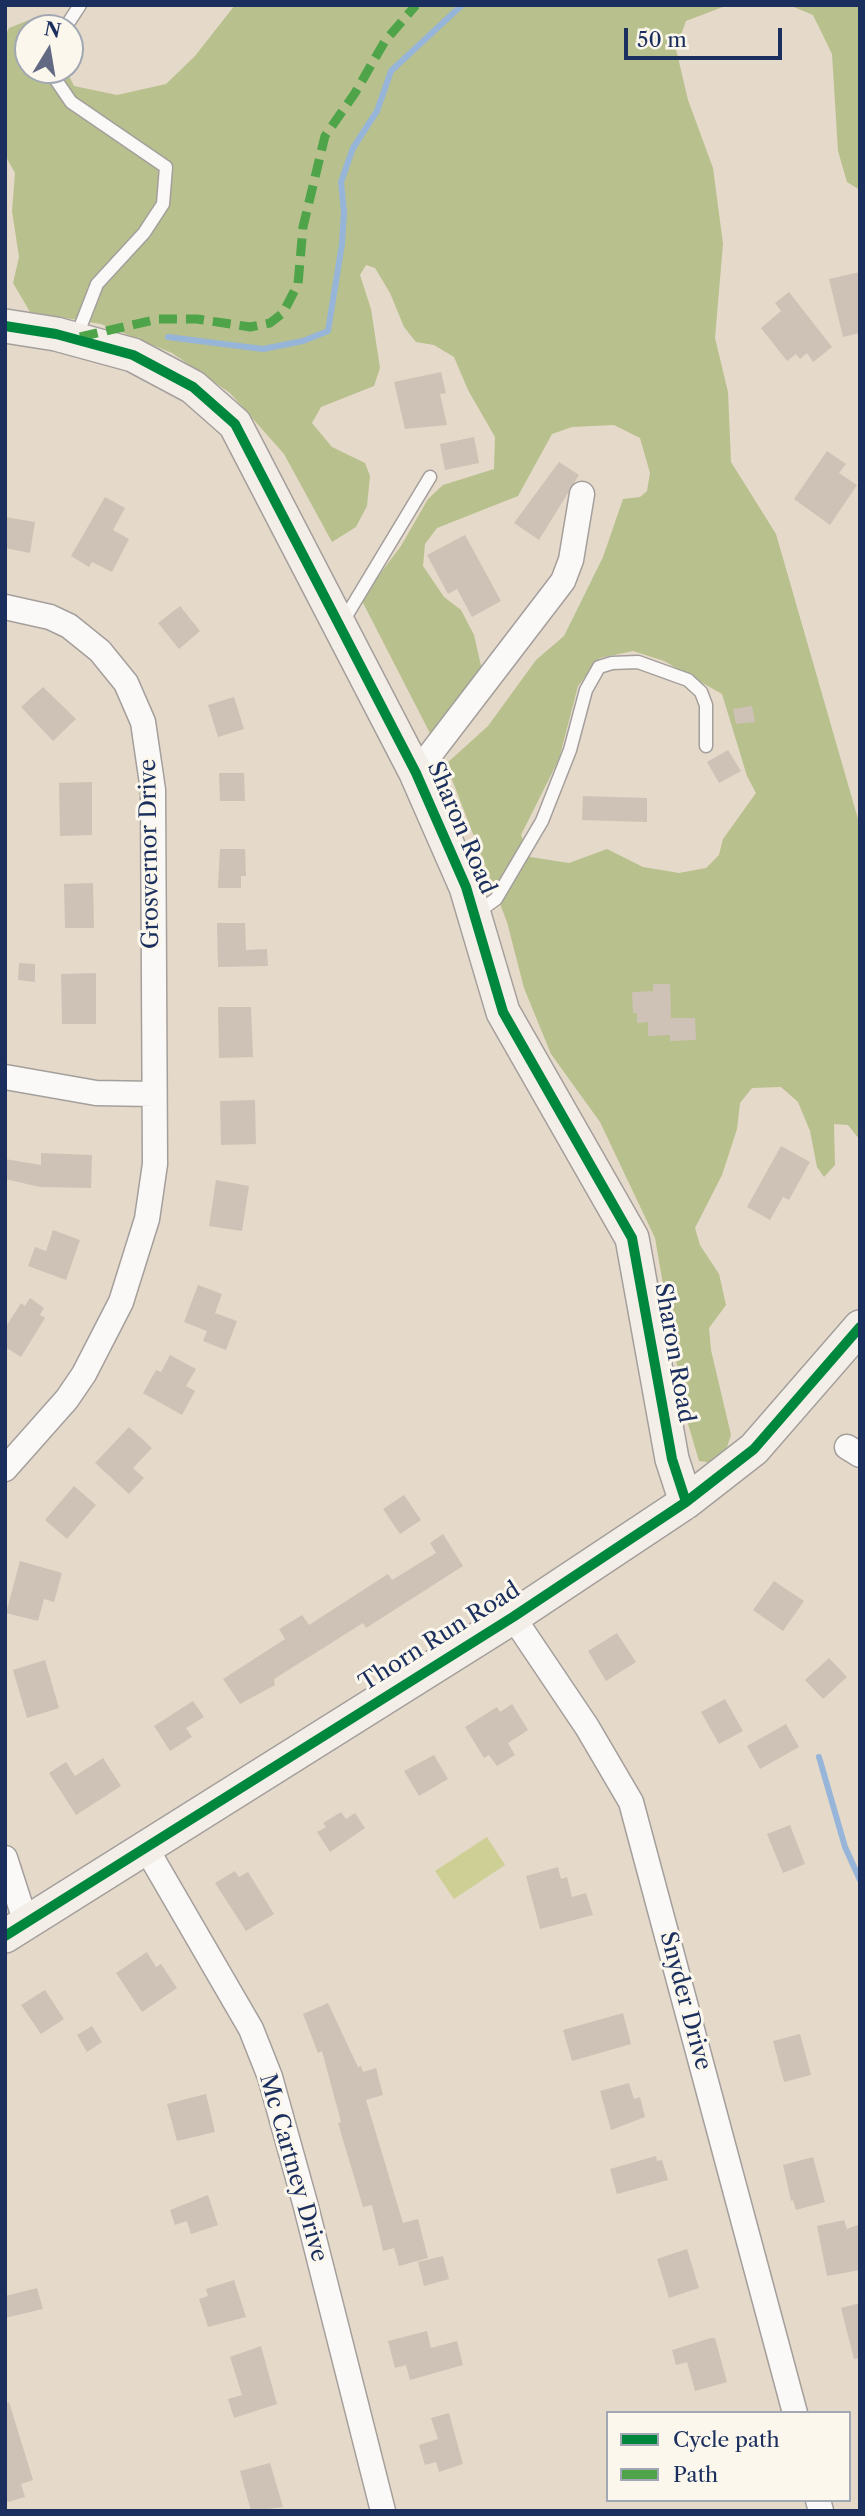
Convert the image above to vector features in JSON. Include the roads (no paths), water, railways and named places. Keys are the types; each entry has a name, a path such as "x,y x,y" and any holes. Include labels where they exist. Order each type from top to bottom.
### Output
{"street":[{"name":"Sharon Road","path":"5,326 76,339 133,355 193,387 235,424 416,773 466,887 503,1012 632,1238 672,1459 687,1502"},
{"path":"416,773 563,581 571,561 582,494"},
{"name":"Grosvernor Drive","path":"5,607 50,617 69,626 100,651 126,683 143,722 153,790 155,1164 147,1219 121,1302 84,1374 67,1399 5,1469"},
{"path":"5,1077 96,1093 153,1094"},
{"name":"Thorn Run Road","path":"15,1929 513,1616 687,1502 754,1449 860,1327"},
{"name":"Snyder Drive","path":"513,1616 581,1717 631,1802 794,2411"},
{"name":"Mc Cartney Drive","path":"146,1848 251,2029 270,2077 305,2203 383,2511"},
{"path":"5,1858 15,1929"}],"lane":[{"path":"59,84 71,102 166,167 167,185 163,204 144,233 97,284 76,339"},
{"path":"341,626 430,477"},
{"path":"474,915 496,899 542,821 570,750 586,690 599,667 612,663 638,662 688,680 701,692 706,705 706,746"}],"waterway":[{"path":"168,337 263,349 303,341 328,331 342,244 344,212 341,182 353,148 377,111 391,71 462,5"},
{"path":"819,1757 845,1847 860,1880"}]}
